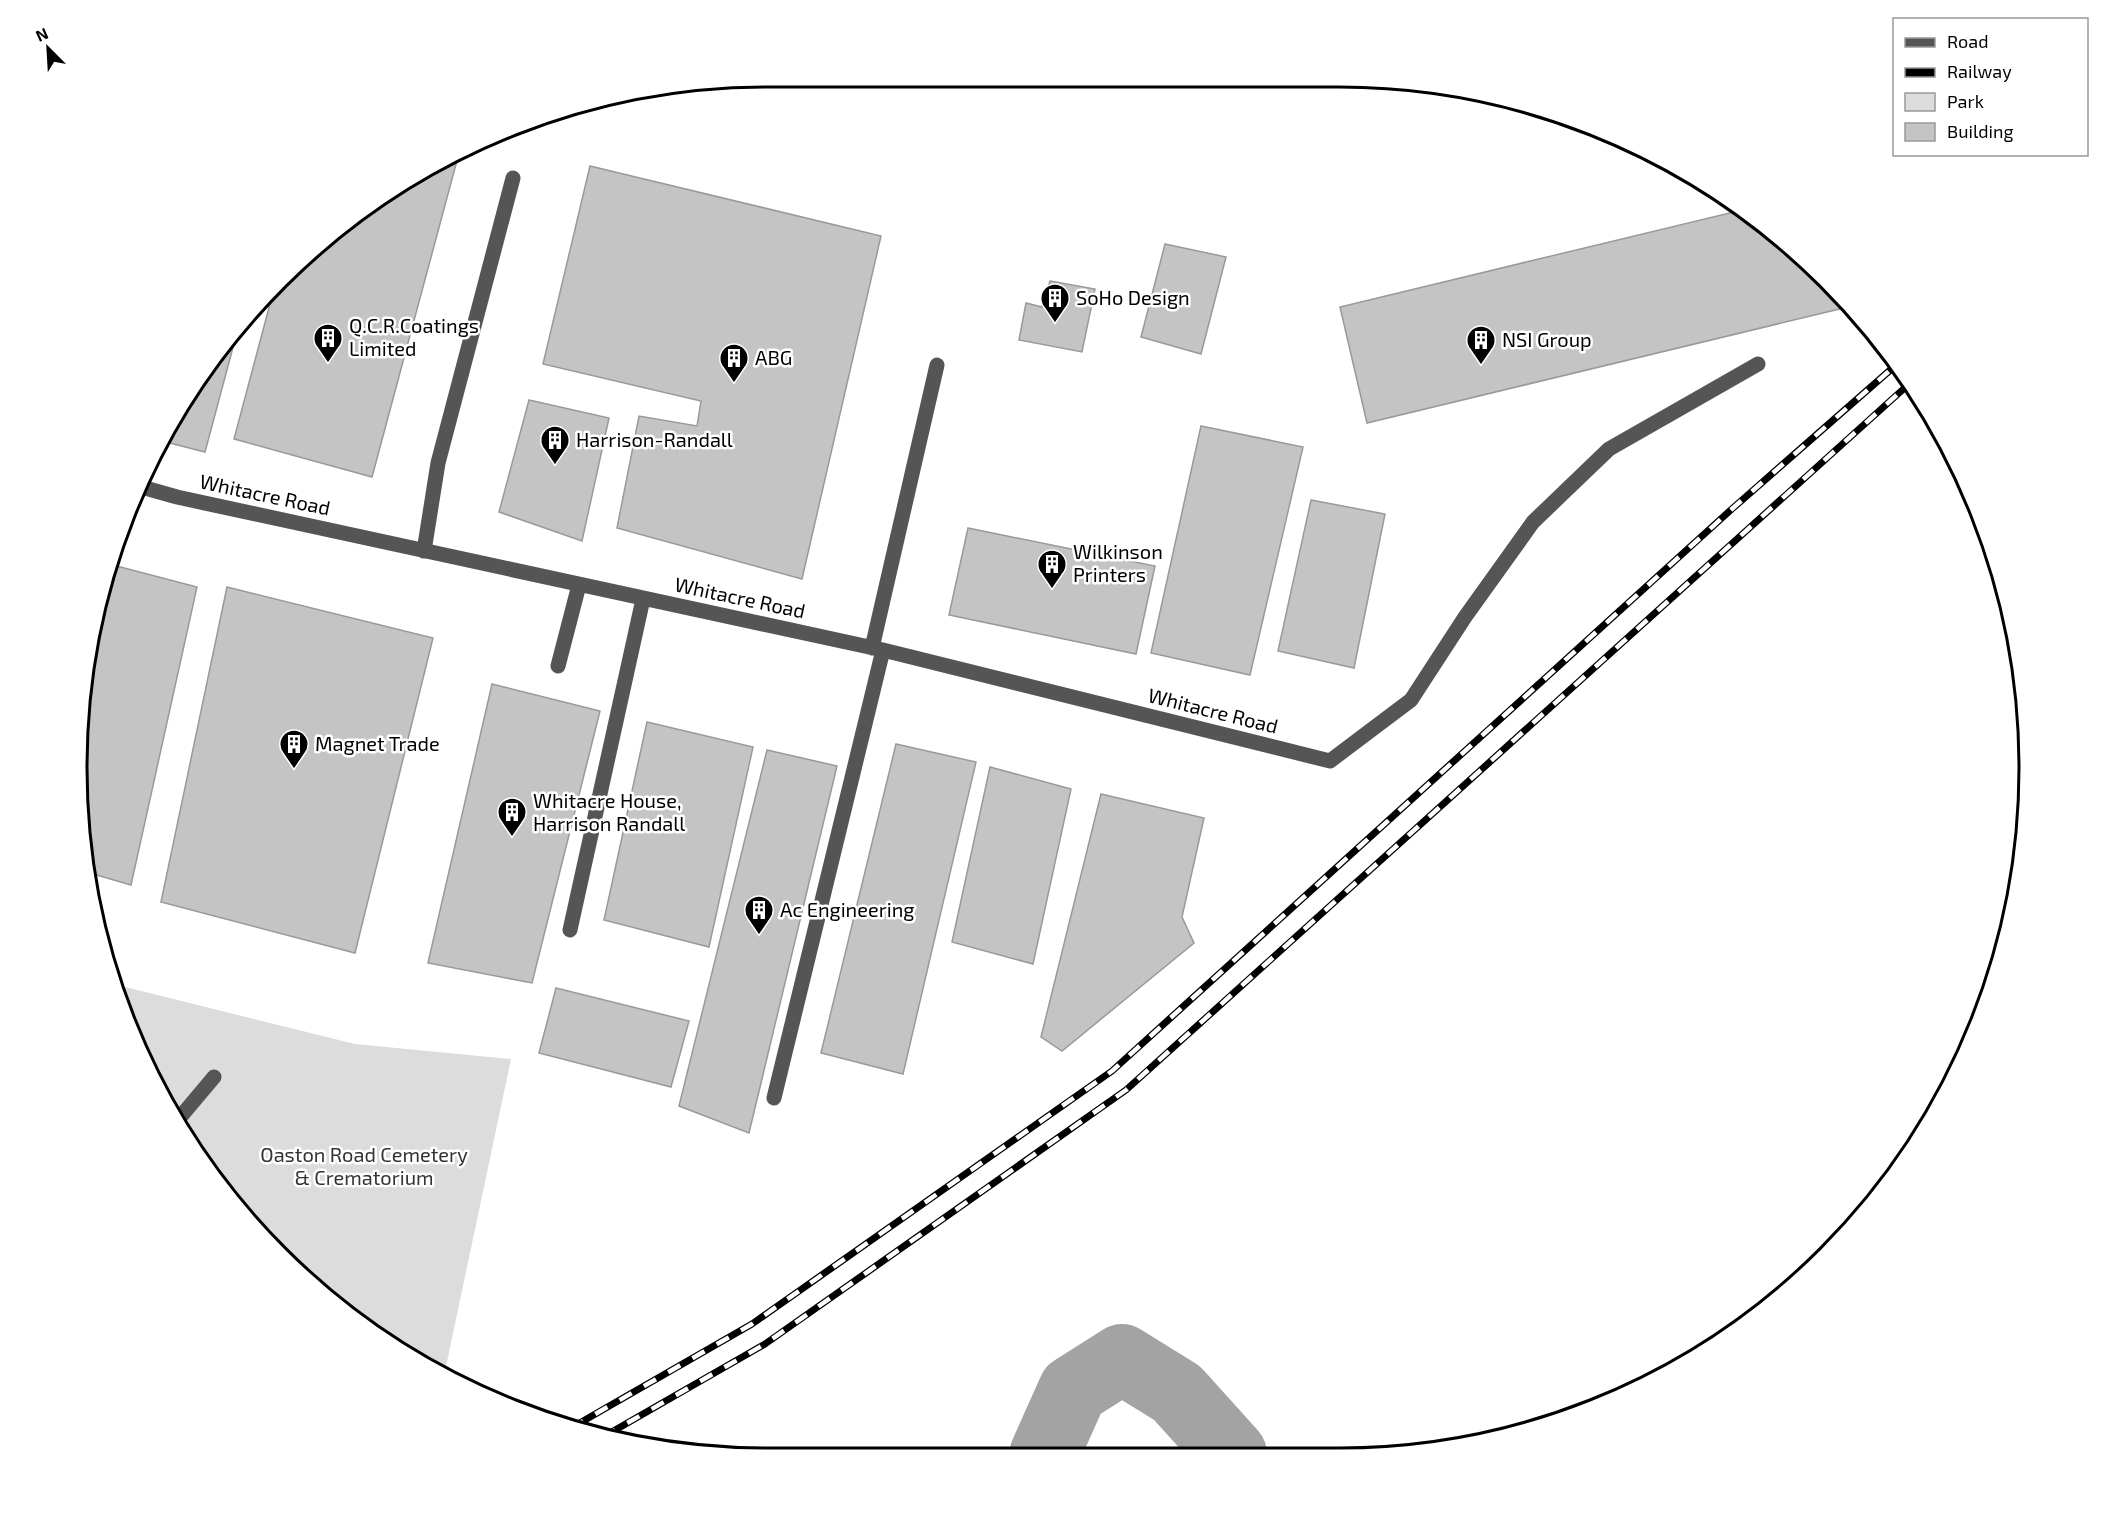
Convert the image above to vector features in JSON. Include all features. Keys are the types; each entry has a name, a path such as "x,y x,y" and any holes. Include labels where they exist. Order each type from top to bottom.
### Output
{"street":[{"path":"424,551 438,463 513,178"},
{"name":"Whitacre Road","path":"147,489 177,498 878,649 1330,761 1411,700 1465,617 1533,522 1609,449 1758,364"},
{"path":"774,1098 878,649 937,365"},
{"path":"558,666 579,585"},
{"path":"570,930 643,599"},
{"path":"182,1115 214,1077"}],"green space":[{"name":"Oaston Road Cemetery & Crematorium","path":"123,987 355,1044 511,1059 446,1367 389,1333 353,1307 286,1249 256,1216 202,1146 178,1108 157,1068"}],"building":[{"name":"Q.C.R.Coatings Limited","path":"456,163 372,477 234,439 270,303 286,286 353,228 389,202"},
{"name":"ABG","path":"590,166 881,236 802,579 617,528 639,416 697,426 701,401 543,364"},
{"name":"NSI Group","path":"1732,213 1787,256 1841,309 1367,423 1340,307"},
{"path":"1165,244 1226,257 1201,354 1141,337"},
{"name":"SoHo Design","path":"1050,281 1095,289 1082,352 1019,340 1026,303 1042,307"},
{"path":"233,347 205,452 170,443 202,389"},
{"name":"Harrison-Randall","path":"529,400 609,418 582,541 499,512"},
{"path":"1201,426 1303,447 1250,675 1151,653"},
{"path":"1311,500 1385,514 1354,668 1278,651"},
{"name":"Wilkinson Printers","path":"968,528 1155,566 1136,654 949,615"},
{"path":"118,566 197,587 131,885 96,875 88,812 88,723 93,679 100,635"},
{"name":"Magnet Trade","path":"227,587 433,638 355,953 161,902"},
{"name":"Whitacre House, Harrison Randall","path":"492,684 600,711 532,983 428,963"},
{"path":"647,722 753,747 709,947 604,920"},
{"path":"896,744 976,762 903,1074 821,1053"},
{"name":"Ac Engineering","path":"767,750 837,766 749,1133 679,1106"},
{"path":"990,767 1071,789 1033,964 952,942"},
{"path":"1101,794 1204,818 1182,917 1194,943 1062,1051 1041,1037"},
{"path":"556,988 689,1021 671,1087 539,1053"}],"waterway":[{"path":"1047,1448 1073,1390 1122,1359 1177,1393 1227,1448"}],"railway":[{"path":"581,1422 752,1324 1112,1071 1733,508 1890,370"},
{"path":"615,1430 765,1344 1126,1090 1904,389"}],"place":[{"name":"SoHo Design","path":"1055,324"},
{"name":"Q.C.R.Coatings Limited","path":"328,364"},
{"name":"NSI Group","path":"1481,366"},
{"name":"ABG","path":"734,384"},
{"name":"Harrison-Randall","path":"555,466"},
{"name":"Wilkinson Printers","path":"1052,590"},
{"name":"Magnet Trade","path":"294,770"},
{"name":"Whitacre House, Harrison Randall","path":"512,838"},
{"name":"Ac Engineering","path":"759,936"}]}
